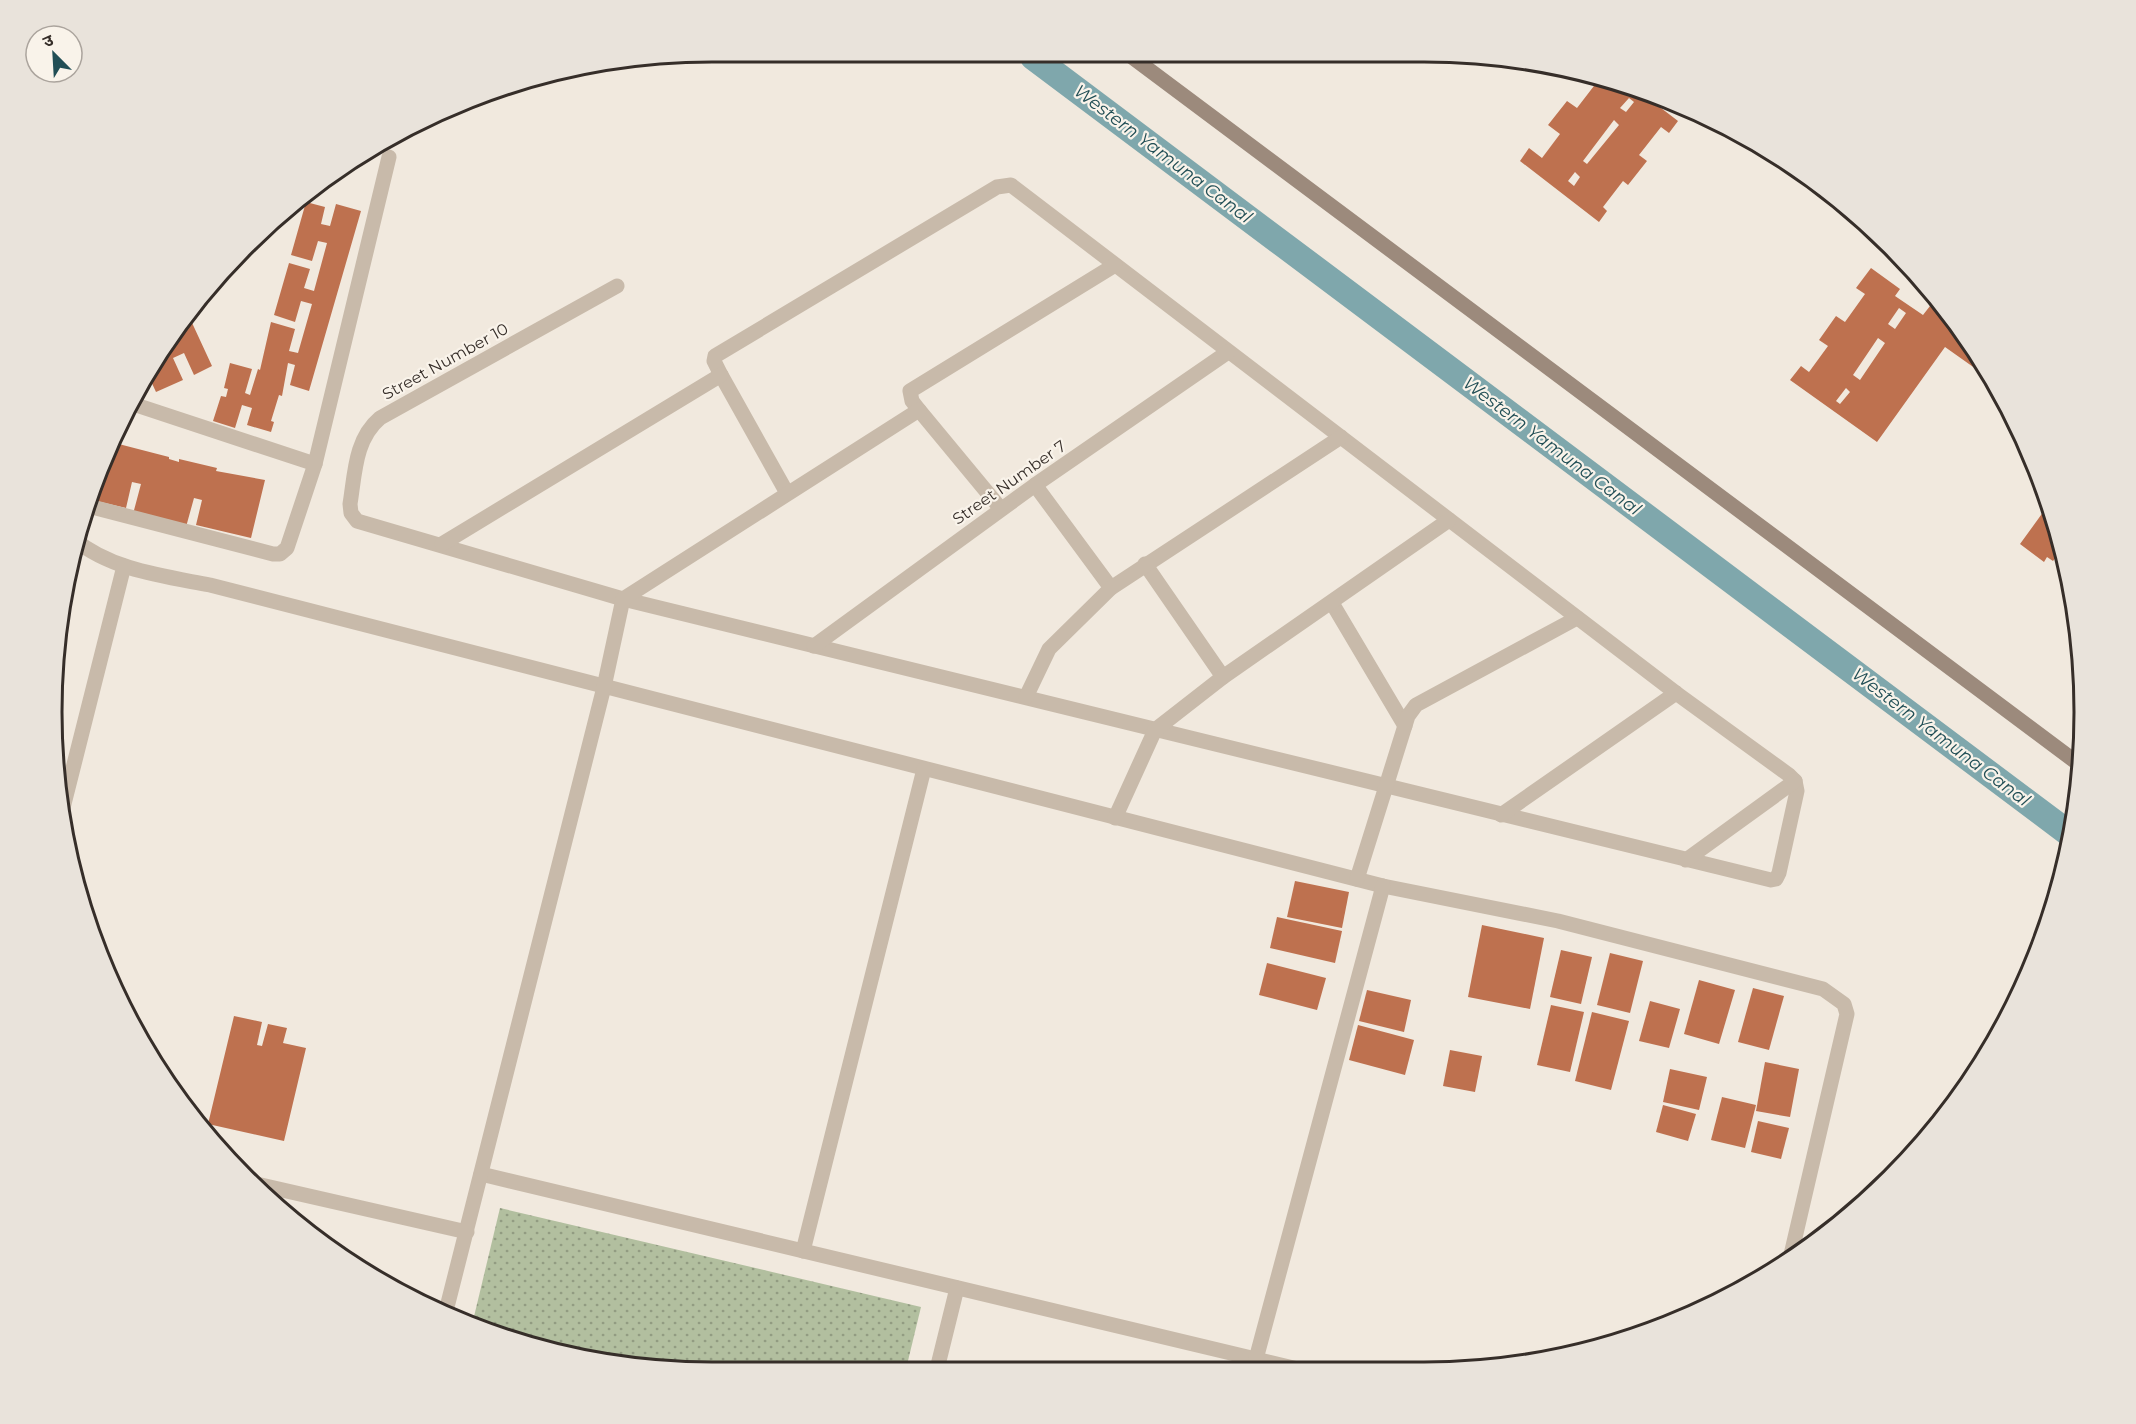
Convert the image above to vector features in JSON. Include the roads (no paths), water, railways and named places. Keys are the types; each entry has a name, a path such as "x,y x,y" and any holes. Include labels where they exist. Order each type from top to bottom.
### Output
{"street":[{"path":"1139,62 2073,759"},
{"path":"95,508 273,554 280,554 287,548 315,464 389,157"},
{"path":"442,544 622,599 1686,860 1776,879 1779,873 1797,791 1795,781 1577,618 1016,188 1005,184 715,356 714,361 721,375 787,493"},
{"path":"1001,509 919,410 910,396 910,391 1115,265"},
{"name":"Street Number 10","path":"442,544 369,527 357,522 351,513 350,504 361,441 368,428 380,418 616,286"},
{"name":"Street Number 7","path":"814,646 1001,509 1228,352"},
{"path":"442,544 721,375"},
{"path":"139,406 315,464"},
{"path":"447,1306 604,687 622,599 919,410"},
{"path":"1026,697 1049,649 1111,588 1341,437"},
{"path":"1035,485 1111,588"},
{"path":"1115,818 1155,730 1222,677 1449,520"},
{"path":"83,547 124,566 210,585 924,770 1383,886 1558,921 1823,989 1835,995 1844,1004 1847,1014 1796,1245"},
{"path":"1145,564 1222,677"},
{"path":"67,793 124,566"},
{"path":"1332,603 1405,726"},
{"path":"1357,879 1405,726 1416,705 1577,618"},
{"path":"1501,815 1676,693"},
{"path":"803,1251 924,770"},
{"path":"1686,860 1795,781"},
{"path":"1256,1359 1383,886"},
{"path":"481,1174 1268,1362"},
{"path":"268,1187 466,1232"},
{"path":"939,1362 957,1288"}],"waterway":[{"name":"Western Yamuna Canal","path":"1040,62 2064,829"}]}
